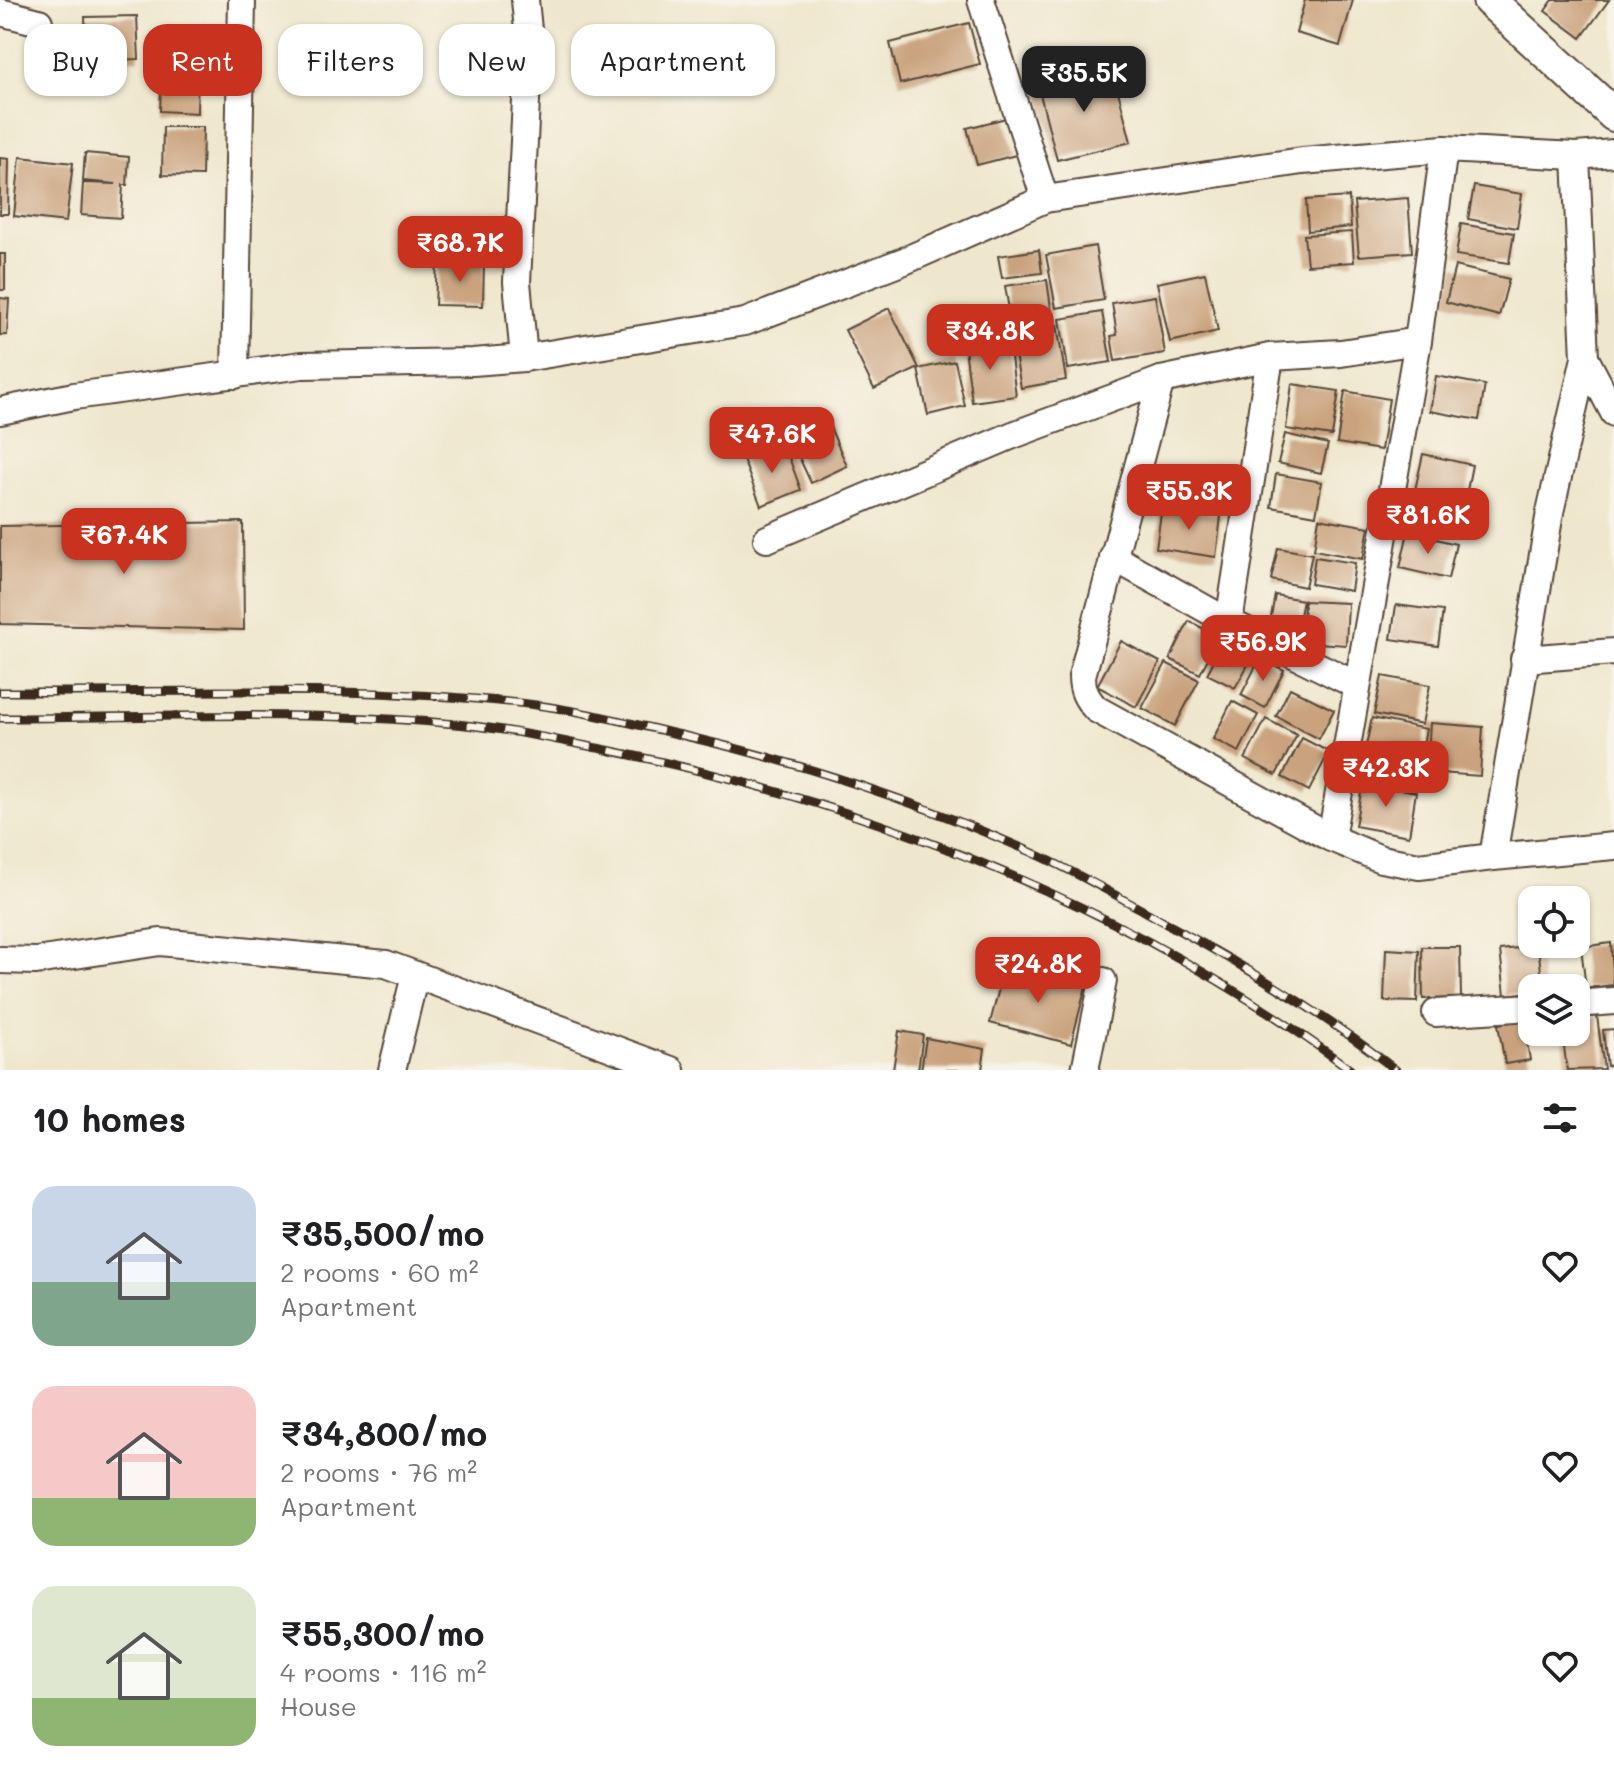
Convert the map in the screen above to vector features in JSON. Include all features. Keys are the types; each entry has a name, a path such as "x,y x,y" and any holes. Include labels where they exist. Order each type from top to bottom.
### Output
{"street":[{"path":"235,375 242,0"},
{"path":"524,358 517,282 529,40 525,0"},
{"path":"981,0 1045,199"},
{"path":"1489,0 1614,115"},
{"path":"0,12 39,22"},
{"path":"0,411 74,396 302,365 524,358 745,322 904,261 1045,199 1302,161 1444,149 1576,156 1614,153"},
{"path":"1331,838 1418,341 1444,149"},
{"path":"1493,857 1550,512 1585,358 1576,156"},
{"path":"767,539 1013,435 1161,380 1270,357 1341,353 1418,341"},
{"path":"1229,622 1270,357"},
{"path":"1585,358 1614,413"},
{"path":"1161,380 1082,676 1082,687 1096,709 1331,838 1381,859 1419,866 1614,846"},
{"path":"1113,557 1229,622 1356,685"},
{"path":"1524,659 1614,652"},
{"path":"0,960 36,961 160,942 386,964 668,1070"},
{"path":"392,1070 415,975"},
{"path":"1085,1070 1103,981"},
{"path":"1590,1003 1614,1001"},
{"path":"1436,1013 1518,1008"}],"building":[{"path":"1305,0 1353,0 1340,46 1296,33"},
{"path":"1553,0 1609,0 1581,38 1545,11"},
{"path":"137,16 139,59 127,59 127,24 85,24 85,17"},
{"path":"969,23 980,64 900,84 890,43"},
{"path":"1112,68 1131,142 1057,160 1038,86"},
{"path":"161,96 197,96 197,113 160,111"},
{"path":"1006,118 1016,155 977,165 967,128"},
{"path":"163,127 203,127 202,176 162,175"},
{"path":"85,153 129,157 121,218 81,215 83,183 116,184 83,181"},
{"path":"20,157 73,163 66,222 14,216"},
{"path":"0,158 9,159 8,214 0,214"},
{"path":"1474,186 1522,194 1517,228 1468,219"},
{"path":"1349,197 1351,227 1308,231 1306,200"},
{"path":"1408,198 1412,252 1359,256 1354,202"},
{"path":"1461,224 1514,233 1509,263 1456,255"},
{"path":"1352,232 1354,262 1307,265 1304,235"},
{"path":"1095,246 1104,300 1056,308 1046,255"},
{"path":"1039,250 1042,273 1002,278 998,256"},
{"path":"0,254 5,254 5,290 0,290"},
{"path":"437,261 484,262 483,306 435,305"},
{"path":"1455,266 1509,279 1499,316 1446,302"},
{"path":"1205,273 1218,331 1170,342 1157,283"},
{"path":"1047,280 1052,315 1011,321 1005,286"},
{"path":"1155,296 1165,353 1115,361 1111,336 1117,335 1112,303"},
{"path":"0,298 9,299 7,335 0,335"},
{"path":"889,308 919,368 874,389 845,330"},
{"path":"1102,312 1111,362 1068,369 1060,319"},
{"path":"1057,325 1066,380 1021,388 1011,332"},
{"path":"1009,342 1016,396 972,402 965,348"},
{"path":"955,361 965,406 928,415 918,369"},
{"path":"1436,376 1485,385 1479,420 1430,411"},
{"path":"1292,384 1339,391 1332,436 1286,429"},
{"path":"1345,391 1389,399 1381,450 1337,443"},
{"path":"829,425 847,466 811,483 792,442"},
{"path":"1285,434 1328,444 1321,473 1278,463"},
{"path":"784,444 801,490 761,506 743,459"},
{"path":"1423,454 1472,465 1465,501 1415,490"},
{"path":"1276,474 1322,482 1316,515 1271,507"},
{"path":"1415,492 1462,503 1455,534 1407,522"},
{"path":"1162,506 1221,516 1216,557 1156,548"},
{"path":"1319,518 1369,527 1363,559 1314,550"},
{"path":"243,522 244,630 0,624 0,526"},
{"path":"1408,532 1456,544 1448,579 1400,568"},
{"path":"1278,548 1312,554 1305,587 1271,580"},
{"path":"1315,557 1355,563 1351,591 1311,584"},
{"path":"1275,595 1303,600 1298,627 1270,622"},
{"path":"1304,601 1348,603 1346,645 1303,642"},
{"path":"1396,605 1443,611 1438,646 1391,639"},
{"path":"1189,621 1219,637 1200,674 1170,659"},
{"path":"1121,641 1160,662 1136,707 1097,686"},
{"path":"1224,641 1253,656 1235,688 1207,674"},
{"path":"1260,658 1284,670 1265,708 1241,695"},
{"path":"1166,663 1199,680 1175,726 1142,708"},
{"path":"1382,676 1430,685 1422,724 1374,714"},
{"path":"1290,688 1334,710 1319,739 1276,716"},
{"path":"1232,701 1258,715 1239,752 1213,739"},
{"path":"1372,718 1426,729 1419,766 1364,755"},
{"path":"1266,719 1297,735 1276,775 1245,759"},
{"path":"1430,723 1483,727 1480,776 1427,772"},
{"path":"1302,738 1329,752 1309,791 1282,777"},
{"path":"1363,782 1416,792 1409,836 1355,826"},
{"path":"1611,943 1614,985 1590,988 1590,974 1584,974 1582,958 1590,958 1590,946"},
{"path":"1422,947 1460,947 1461,998 1423,999"},
{"path":"1518,948 1518,958 1539,958 1541,974 1518,974 1518,994 1505,995 1500,950"},
{"path":"1386,949 1419,951 1417,1002 1384,1001"},
{"path":"1005,966 1086,986 1071,1044 990,1023"},
{"path":"1597,1016 1604,1069 1567,1070 1564,1046 1590,1046 1590,1017"},
{"path":"1518,1021 1518,1046 1528,1046 1530,1060 1505,1064 1498,1024"},
{"path":"1614,1029 1614,1065 1607,1066 1603,1030"},
{"path":"899,1031 923,1035 918,1070 893,1070"},
{"path":"926,1038 985,1049 982,1070 921,1070"}],"railway":[{"path":"0,692 264,691 462,698 585,713 772,758 908,802 1057,864 1258,976 1342,1030 1396,1070"},
{"path":"0,718 278,716 444,723 546,738 706,773 804,800 901,832 997,869 1090,911 1180,959 1267,1012 1351,1070"}]}
